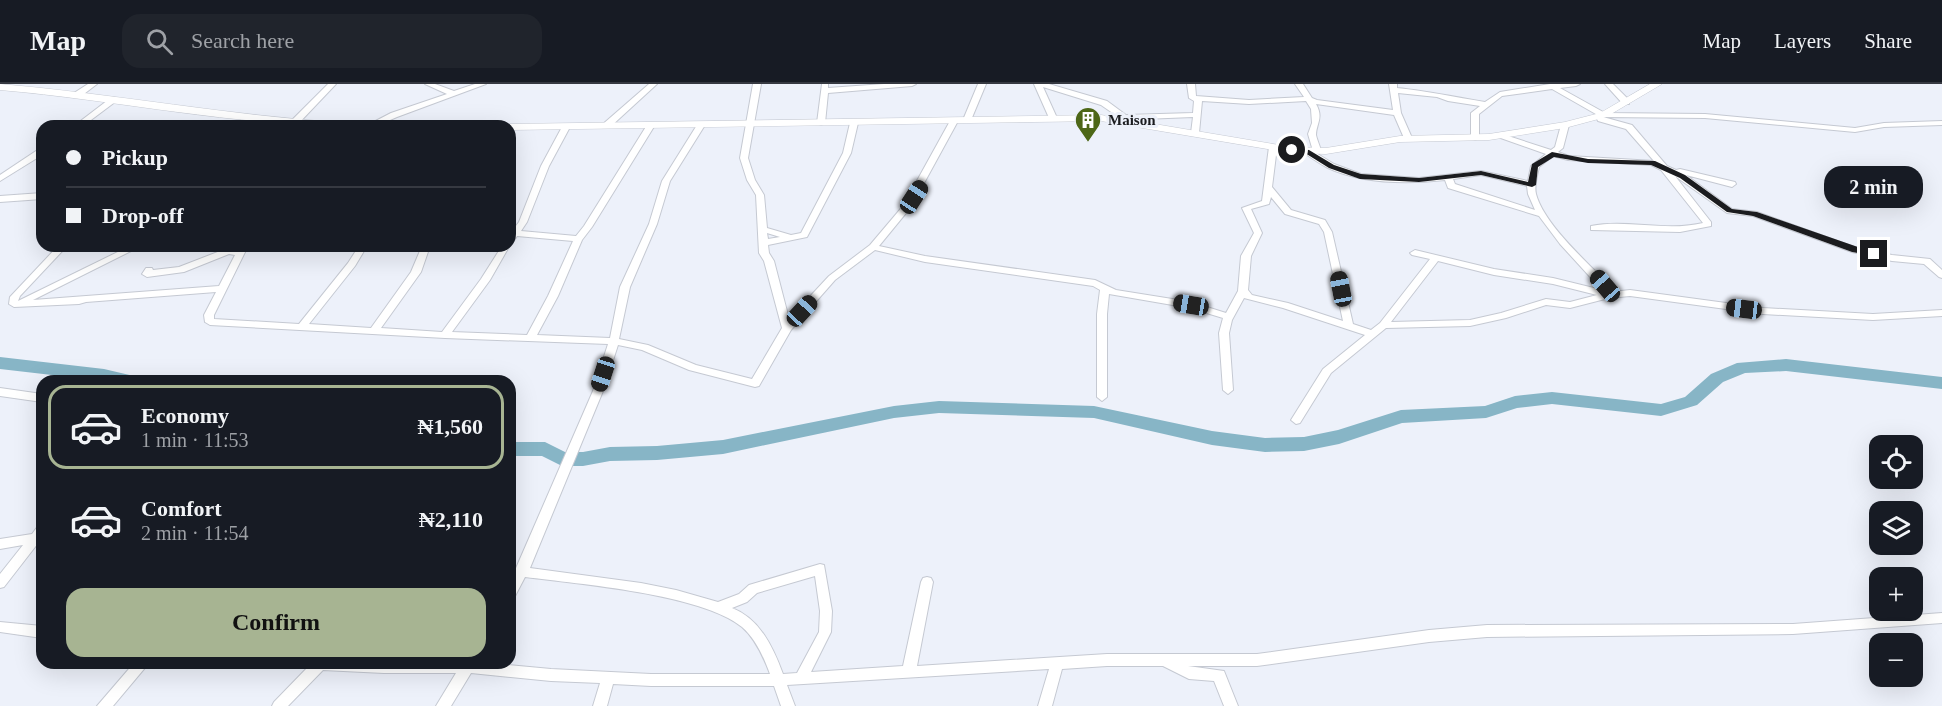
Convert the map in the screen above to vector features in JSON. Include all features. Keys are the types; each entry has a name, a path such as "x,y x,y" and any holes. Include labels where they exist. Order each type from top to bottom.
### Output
{"street":[{"path":"77,95 93,84"},
{"path":"297,120 332,84"},
{"path":"429,84 454,94"},
{"path":"386,120 482,84"},
{"path":"606,126 653,84"},
{"path":"757,84 744,158 751,180 760,195 762,243 787,328"},
{"path":"821,123 824,88 912,84"},
{"path":"967,120 982,84"},
{"path":"1053,118 1040,84 1062,86 1104,103 1125,118"},
{"path":"1191,84 1193,98"},
{"path":"1299,84 1315,109 1312,151"},
{"path":"1439,95 1440,84"},
{"path":"1475,138 1475,113 1500,94 1576,84"},
{"path":"1609,84 1626,102"},
{"path":"1108,118 1273,147 1312,151 1344,150 1408,138 1475,138 1565,125 1599,116 1657,84"},
{"path":"8,86 258,120"},
{"path":"1551,86 1599,116 1629,127 1708,224 1682,230 1615,225 1594,228"},
{"path":"1408,138 1397,113 1394,87 1484,104"},
{"path":"1193,98 1249,102 1308,99 1397,113"},
{"path":"1193,98 1198,100 1195,133"},
{"path":"86,120 115,99"},
{"path":"516,128 1196,116"},
{"path":"1599,116 1714,117 1855,130 1884,125 1942,123"},
{"path":"240,252 209,315 210,322 530,339 614,341 644,347 693,368 756,383 787,328 832,278 873,247 912,200 954,121"},
{"path":"762,243 804,235 847,153 854,123"},
{"path":"530,339 553,296 578,239 599,210 651,125"},
{"path":"516,583 598,391 614,341 625,287 653,224 666,181 701,125"},
{"path":"1565,125 1559,148 1535,166 1531,192 1543,215 1605,286 1609,295"},
{"path":"516,230 523,222 542,179 545,166 566,127"},
{"path":"1499,136 1552,154 1588,161 1652,163 1732,184"},
{"path":"1228,390 1224,333 1229,317 1243,291 1246,256 1258,233 1246,208 1266,202 1273,147"},
{"path":"1312,151 1331,166 1360,177 1419,180 1481,173 1532,185"},
{"path":"0,180 36,155"},
{"path":"1662,166 1690,182 1730,211 1754,214 1855,250 1892,258 1927,261 1942,275"},
{"path":"1448,176 1451,186 1543,215"},
{"path":"1268,189 1288,212 1322,222 1328,232 1349,327"},
{"path":"0,199 36,196"},
{"path":"762,229 793,238"},
{"path":"516,235 578,239"},
{"path":"873,247 925,259 1095,283 1105,289 1191,305 1229,317"},
{"path":"14,304 13,299 17,294 57,252"},
{"path":"14,304 124,252"},
{"path":"149,270 147,274 182,270 224,252"},
{"path":"302,327 359,252"},
{"path":"374,331 416,272 424,252"},
{"path":"445,335 502,252"},
{"path":"1415,253 1494,272 1553,281 1609,295"},
{"path":"1296,420 1327,371 1383,325 1436,258"},
{"path":"14,304 222,289"},
{"path":"1102,397 1102,314 1105,289"},
{"path":"1243,291 1249,297 1285,305 1373,334"},
{"path":"1383,325 1470,323 1503,316 1546,302 1570,305 1609,295 1630,293 1763,311 1804,314 1873,317 1942,313"},
{"path":"0,392 36,397"},
{"path":"0,544 36,535"},
{"path":"0,583 36,537"},
{"path":"720,607 743,598 753,589 820,569 826,611 825,632 801,678"},
{"path":"522,572 623,586 720,607 737,615 748,624 765,645 788,706"},
{"path":"909,672 927,582"},
{"path":"512,669 608,678 778,680 1057,663 1162,659 1257,660 1429,636 1487,631 1793,629 1942,618"},
{"path":"0,627 36,631"},
{"path":"1162,659 1189,674 1219,675 1231,706"},
{"path":"1045,706 1057,663"},
{"path":"104,706 137,669"},
{"path":"279,706 315,669"},
{"path":"443,706 466,669"},
{"path":"600,706 608,678"}],"waterway":[{"path":"0,363 104,375"},
{"path":"516,449 545,449 562,459 583,459 610,454 657,453 723,447 894,412 939,407 1094,412 1212,438 1265,445 1304,444 1339,437 1401,417 1486,412 1515,402 1552,398 1661,410 1691,401 1717,378 1743,367 1786,365 1942,383"}],"place":[{"name":"Maison","path":"1088,143"}],"route":[{"path":"1292,150 1307,151 1331,166 1360,177 1419,180 1481,173 1507,177 1532,185 1535,166 1552,154 1588,161 1652,163 1682,176 1714,197 1730,211 1754,214 1855,250 1874,254"}]}
